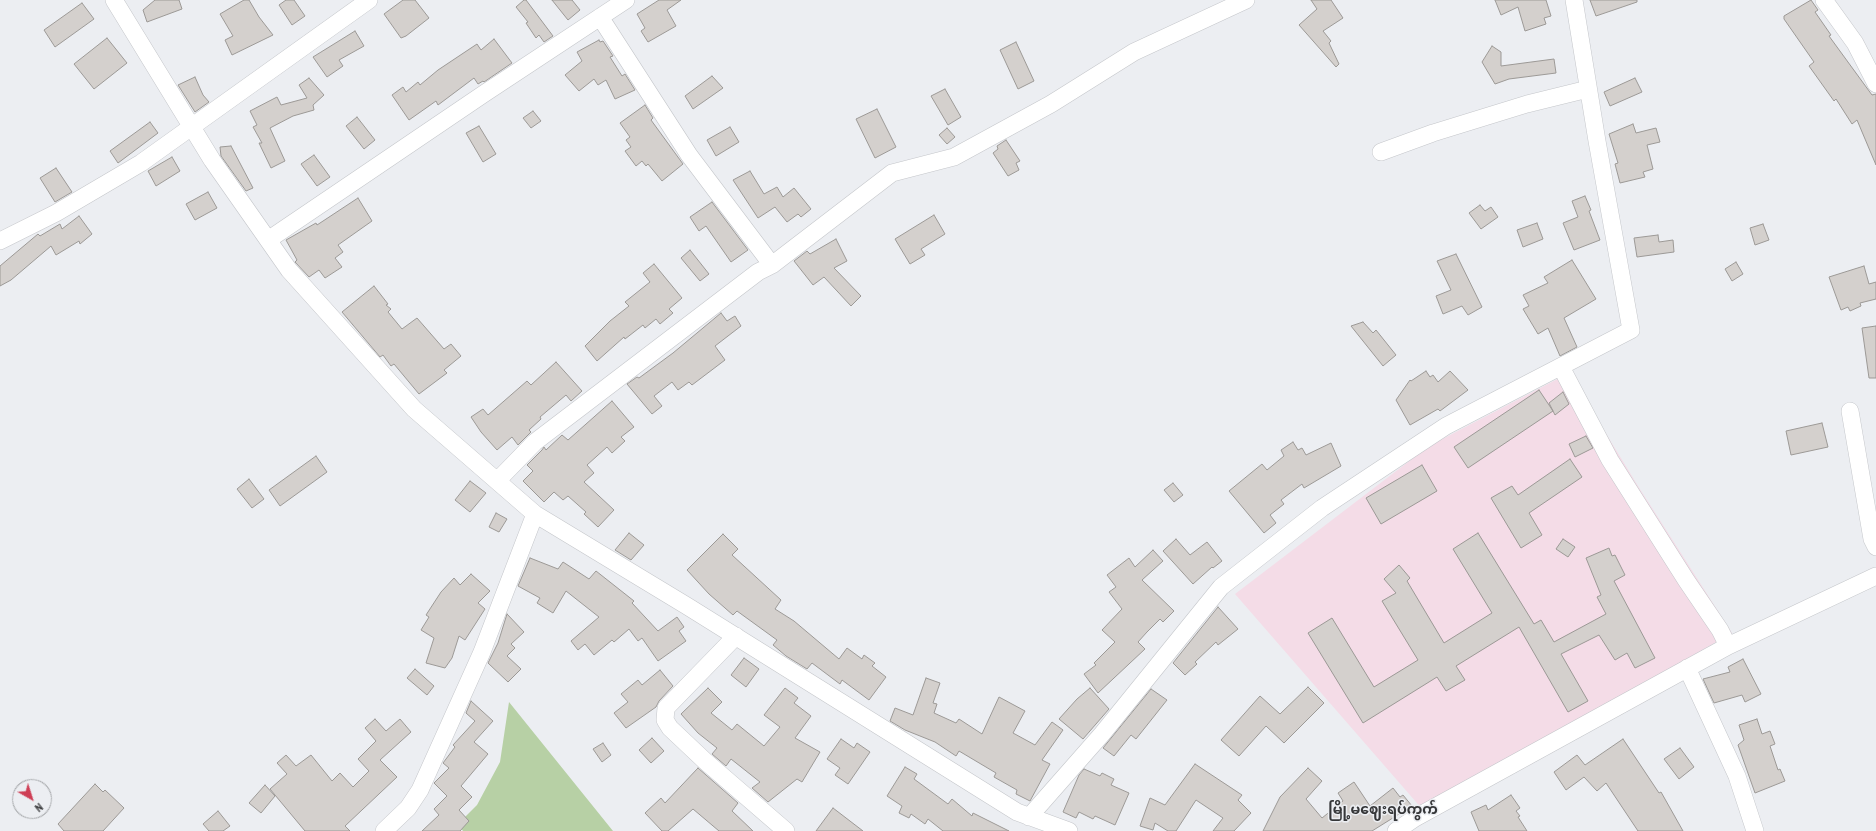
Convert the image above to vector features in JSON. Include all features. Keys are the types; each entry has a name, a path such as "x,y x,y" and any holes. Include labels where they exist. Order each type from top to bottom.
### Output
{"street":[{"path":"114,0 212,160 289,270 414,409 535,514 736,636 1016,812 1029,818 1069,831"},
{"path":"0,241 56,213 141,163 369,0"},
{"path":"268,240 626,0"},
{"path":"497,481 535,442 758,272 772,265 892,173 954,157 1051,104 1134,52 1246,0"},
{"path":"1029,818 1102,734 1221,587 1322,508 1446,426 1631,330 1588,89 1574,0"},
{"path":"1824,0 1855,43 1876,84"},
{"path":"600,17 689,156 772,265"},
{"path":"1381,152 1433,133 1527,104 1588,89"},
{"path":"1562,367 1610,460 1686,580 1720,630 1728,646"},
{"path":"1850,411 1872,539 1876,547"},
{"path":"384,831 408,808 420,790 482,652 535,514"},
{"path":"1396,831 1415,818 1728,646 1876,576"},
{"path":"736,636 666,708 665,720 670,728 705,761 786,831"},
{"path":"1687,668 1737,776 1755,831"}],"shaded area":[{"path":"1569,373 1638,486 1732,633 1423,810 1235,594 1429,446"}],"green space":[{"path":"509,702 613,831 463,831 458,824 477,805 500,762"}],"building":[{"path":"155,0 179,0 182,9 147,22 143,10"},
{"path":"244,0 249,0 259,17 273,35 232,55 225,40 233,36 220,14"},
{"path":"286,0 294,0 305,16 292,25 279,5"},
{"path":"403,0 415,0 429,18 406,36 401,38 384,14"},
{"path":"526,0 553,36 544,42 539,35 536,38 526,23 528,22 516,7"},
{"path":"552,0 572,0 580,10 568,20"},
{"path":"659,0 681,0 667,10 676,26 648,42 641,31 645,28 637,14"},
{"path":"1311,0 1331,0 1343,18 1323,31 1331,41 1329,43 1339,64 1336,67 1299,25 1317,9"},
{"path":"1495,0 1546,0 1551,16 1544,18 1546,24 1525,31 1518,7 1501,15"},
{"path":"1590,0 1637,0 1637,2 1596,16"},
{"path":"1811,0 1818,10 1815,12 1831,35 1829,36 1872,95 1876,94 1876,165 1857,120 1852,124 1836,99 1834,101 1809,66 1814,62 1784,19 1784,16"},
{"path":"82,3 94,19 55,47 44,30"},
{"path":"355,31 364,46 339,60 343,66 327,77 313,57"},
{"path":"107,38 127,63 94,89 74,64"},
{"path":"494,39 512,63 484,82 483,81 478,84 474,78 438,105 436,101 409,120 392,95 403,87 406,92 418,82 420,85 438,70 477,44 481,50"},
{"path":"599,40 600,42 603,41 613,56 610,57 622,76 625,74 635,90 615,99 606,80 598,85 594,79 579,91 565,75 582,61 577,52"},
{"path":"1016,42 1034,81 1018,89 1000,50"},
{"path":"1492,46 1501,52 1501,66 1554,59 1556,73 1509,79 1495,84 1482,62"},
{"path":"712,76 723,88 693,109 685,96"},
{"path":"195,77 203,95 209,102 195,112 178,85"},
{"path":"309,78 324,95 313,105 314,110 293,116 270,128 285,161 271,168 259,143 262,143 253,127 257,125 250,111 277,97 281,105 307,98 299,85"},
{"path":"1635,78 1642,92 1610,106 1604,92"},
{"path":"945,89 961,117 948,125 931,96"},
{"path":"645,105 653,118 651,120 683,164 662,181 648,164 646,166 642,161 636,166 625,151 631,147 626,140 630,137 620,123"},
{"path":"877,109 896,147 875,158 856,119"},
{"path":"533,111 541,121 531,128 523,118"},
{"path":"357,117 375,140 364,149 346,126"},
{"path":"150,122 158,133 118,163 110,151"},
{"path":"1633,124 1636,133 1656,128 1660,142 1647,145 1653,169 1643,172 1645,177 1620,183 1615,164 1618,163 1609,134"},
{"path":"479,126 496,154 483,162 466,133"},
{"path":"730,127 739,142 716,156 707,140"},
{"path":"947,128 955,137 947,144 939,135"},
{"path":"1006,140 1020,161 1016,163 1019,170 1008,176 993,153 998,149 997,146"},
{"path":"231,146 253,188 246,191 221,156 220,147"},
{"path":"314,155 330,177 317,186 301,164"},
{"path":"172,157 180,171 156,186 148,171"},
{"path":"56,168 72,192 55,202 40,178"},
{"path":"750,171 764,194 777,187 783,197 794,188 811,209 801,217 798,214 787,222 775,207 758,218 733,180"},
{"path":"208,192 217,208 195,220 186,204"},
{"path":"1585,196 1600,240 1574,250 1563,223 1578,217 1572,201"},
{"path":"358,198 372,221 338,245 343,252 335,258 342,267 325,278 319,270 309,277 295,262 297,260 286,240 316,223 317,225"},
{"path":"712,202 748,250 731,262 706,226 699,231 690,217"},
{"path":"1480,205 1485,211 1491,207 1498,217 1481,229 1469,213"},
{"path":"934,215 945,234 921,249 925,255 910,264 895,239"},
{"path":"79,216 92,234 80,244 79,241 56,255 51,246 11,280 0,286 0,266 38,234 40,236 60,224 62,229"},
{"path":"1537,223 1543,239 1523,247 1517,230"},
{"path":"1763,224 1769,240 1755,245 1750,228"},
{"path":"1658,235 1659,242 1673,240 1674,252 1637,257 1634,238"},
{"path":"836,239 847,261 834,268 861,296 851,306 824,277 813,285 794,261 807,251 810,254"},
{"path":"690,250 709,274 700,281 681,258"},
{"path":"1456,254 1482,307 1468,315 1462,306 1443,314 1436,296 1451,290 1437,261"},
{"path":"1572,260 1596,299 1564,318 1577,347 1560,356 1548,328 1538,334 1523,309 1529,306 1523,295 1548,283 1544,277"},
{"path":"1736,262 1743,274 1732,281 1725,269"},
{"path":"654,264 682,298 669,309 673,313 660,324 656,319 645,328 643,325 625,339 624,337 597,361 585,346 610,321 629,306 625,302 650,282 643,273"},
{"path":"1864,266 1869,284 1876,282 1876,299 1860,303 1861,306 1850,311 1848,307 1841,310 1829,277"},
{"path":"374,286 388,304 386,305 391,309 388,312 402,329 417,318 444,349 451,344 461,356 444,370 447,373 419,394 394,364 391,366 383,355 380,357 342,312"},
{"path":"721,313 727,321 735,316 741,326 715,346 725,360 692,385 689,382 678,390 672,382 654,396 662,406 652,414 627,384 637,377 639,378 673,353"},
{"path":"1363,322 1373,333 1376,330 1396,355 1383,366 1351,326"},
{"path":"1876,326 1876,378 1869,378 1862,328"},
{"path":"556,362 582,391 571,401 566,395 540,417 541,419 529,430 531,432 518,445 512,437 497,450 481,432 471,417 483,409 488,415 527,381 531,385"},
{"path":"1426,371 1430,377 1433,375 1438,382 1450,371 1468,390 1440,411 1438,409 1410,425 1396,400 1410,380 1411,381"},
{"path":"1539,390 1553,411 1468,468 1454,447"},
{"path":"1563,392 1569,404 1555,415 1549,403"},
{"path":"612,401 634,427 621,437 625,441 612,453 607,447 587,465 594,473 584,482 614,510 598,527 584,514 586,512 568,496 563,500 554,492 544,502 523,481 533,471 527,465 544,447 546,450 562,435 568,440"},
{"path":"1822,423 1828,447 1791,455 1786,431"},
{"path":"1586,436 1593,448 1575,457 1569,444"},
{"path":"1293,442 1298,450 1302,448 1306,455 1331,443 1341,466 1304,488 1302,484 1281,500 1284,504 1270,515 1276,523 1264,533 1229,491 1262,464 1267,470 1284,456 1281,450"},
{"path":"316,456 327,472 280,506 269,490"},
{"path":"1570,459 1582,477 1529,513 1542,535 1521,548 1491,498 1512,486 1518,495"},
{"path":"1422,465 1437,491 1381,524 1366,498"},
{"path":"249,479 264,499 252,508 237,489"},
{"path":"470,481 486,493 470,512 455,500"},
{"path":"1173,483 1183,495 1174,502 1164,490"},
{"path":"496,513 507,519 499,532 489,527"},
{"path":"629,533 644,545 631,560 615,550"},
{"path":"1478,533 1534,624 1541,620 1554,642 1606,614 1597,597 1601,595 1586,558 1609,548 1612,556 1615,555 1625,575 1614,581 1655,658 1635,668 1627,653 1615,660 1599,635 1561,654 1588,701 1568,712 1519,627 1456,666 1465,680 1446,691 1437,677 1363,723 1308,633 1332,618 1374,687 1418,660 1382,601 1396,593 1384,579 1399,565 1410,578 1407,581 1444,643 1492,613 1453,549"},
{"path":"723,534 738,549 732,555 781,600 775,609 794,621 839,659 847,648 862,659 864,655 875,663 872,666 886,677 869,700 842,680 840,684 812,663 807,669 786,656 773,645 777,640 737,611 733,615 709,594 687,570"},
{"path":"1176,539 1190,555 1207,542 1222,561 1213,568 1212,567 1193,584 1163,551"},
{"path":"1563,539 1575,547 1568,557 1556,549"},
{"path":"1153,550 1163,561 1142,580 1174,611 1163,622 1160,619 1147,632 1138,642 1145,649 1098,693 1084,674 1096,665 1094,663 1115,642 1102,630 1122,609 1109,592 1116,587 1107,575 1129,558 1135,567"},
{"path":"530,558 558,569 563,562 589,579 596,571 634,601 632,603 658,631 677,617 684,627 679,631 686,641 658,661 642,638 638,641 629,629 614,642 612,640 594,655 585,644 578,650 571,641 599,617 566,591 553,613 537,603 540,598 518,586"},
{"path":"471,574 490,591 478,603 485,609 465,640 459,636 452,658 445,668 426,663 434,638 421,630 429,617 426,615 441,592 454,578 460,585"},
{"path":"1218,607 1238,629 1218,645 1216,642 1195,662 1197,664 1185,675 1173,663"},
{"path":"507,614 524,632 511,644 515,648 507,656 521,669 508,682 488,663 498,643"},
{"path":"744,658 759,669 746,687 731,675"},
{"path":"1743,659 1761,694 1745,702 1742,695 1714,703 1703,679 1730,672 1728,667"},
{"path":"415,669 434,686 427,695 407,678"},
{"path":"660,670 673,686 659,701 656,707 626,728 614,713 628,702 621,694 638,680 642,685"},
{"path":"926,678 940,683 933,703 937,704 934,713 956,723 959,719 982,734 999,697 1025,711 1013,733 1035,745 1052,722 1063,730 1042,760 1050,764 1030,801 1016,794 1017,790 994,777 996,773 959,751 956,756 935,742 905,730 890,721 895,708 913,715"},
{"path":"1308,687 1324,703 1284,743 1266,726 1239,756 1221,740 1260,696 1280,714"},
{"path":"708,688 722,702 711,713 732,730 737,724 764,746 780,727 764,715 785,688 798,698 794,703 811,716 795,738 820,752 802,782 797,779 768,802 752,788 760,782 731,759 726,766 712,754 717,748 698,733 681,714"},
{"path":"1090,688 1109,709 1083,739 1059,719 1077,699"},
{"path":"1151,689 1167,700 1136,739 1131,735 1114,756 1103,748"},
{"path":"471,701 493,721 474,742 488,754 461,786 472,797 459,810 469,821 460,831 422,831 439,815 434,809 447,796 434,783 449,768 443,763 455,747 453,745 475,721 466,713"},
{"path":"375,719 386,731 400,719 411,732 380,760 397,777 345,826 350,831 305,831 270,789 287,774 277,763 286,755 296,766 311,755 332,781 340,773 353,787 369,771 358,759 376,741 365,728"},
{"path":"1757,719 1762,734 1770,731 1775,744 1770,746 1778,770 1780,769 1785,781 1755,793 1738,745 1744,740 1739,725"},
{"path":"652,738 664,751 651,763 639,750"},
{"path":"841,739 854,748 857,743 870,752 848,784 835,775 840,768 827,759"},
{"path":"1623,739 1659,793 1661,792 1683,831 1638,831 1606,783 1597,791 1584,777 1566,790 1554,772 1577,755 1585,765"},
{"path":"603,743 611,755 602,762 593,749"},
{"path":"1680,748 1694,767 1679,779 1664,759"},
{"path":"1195,764 1242,795 1238,800 1251,813 1234,831 1213,831 1223,818 1196,800 1176,831 1168,831 1155,823 1153,830 1140,826 1150,798 1165,805"},
{"path":"905,767 917,774 914,779 948,804 952,799 972,816 973,813 1009,831 943,831 928,819 925,824 911,814 909,818 899,813 902,806 887,796"},
{"path":"698,768 738,803 732,811 753,831 719,831 693,809 668,831 662,831 645,813 661,798 665,803"},
{"path":"1308,768 1322,781 1306,799 1322,818 1343,801 1338,793 1354,782 1370,806 1393,788 1400,797 1403,795 1412,806 1372,831 1263,831 1280,797"},
{"path":"1084,769 1100,776 1102,773 1114,779 1111,785 1129,793 1115,825 1095,816 1093,819 1079,812 1076,818 1063,812 1079,775"},
{"path":"95,784 103,792 105,790 124,808 103,831 64,831 58,824"},
{"path":"265,785 275,796 261,813 249,803"},
{"path":"1511,795 1520,808 1516,811 1527,831 1479,831 1471,812 1486,805 1488,810"},
{"path":"833,808 863,831 816,831"},
{"path":"218,811 230,826 223,831 209,831 203,824"}],"district":[{"name":"မြို့မဈေးရပ်ကွက်","path":"1383,810"}]}
